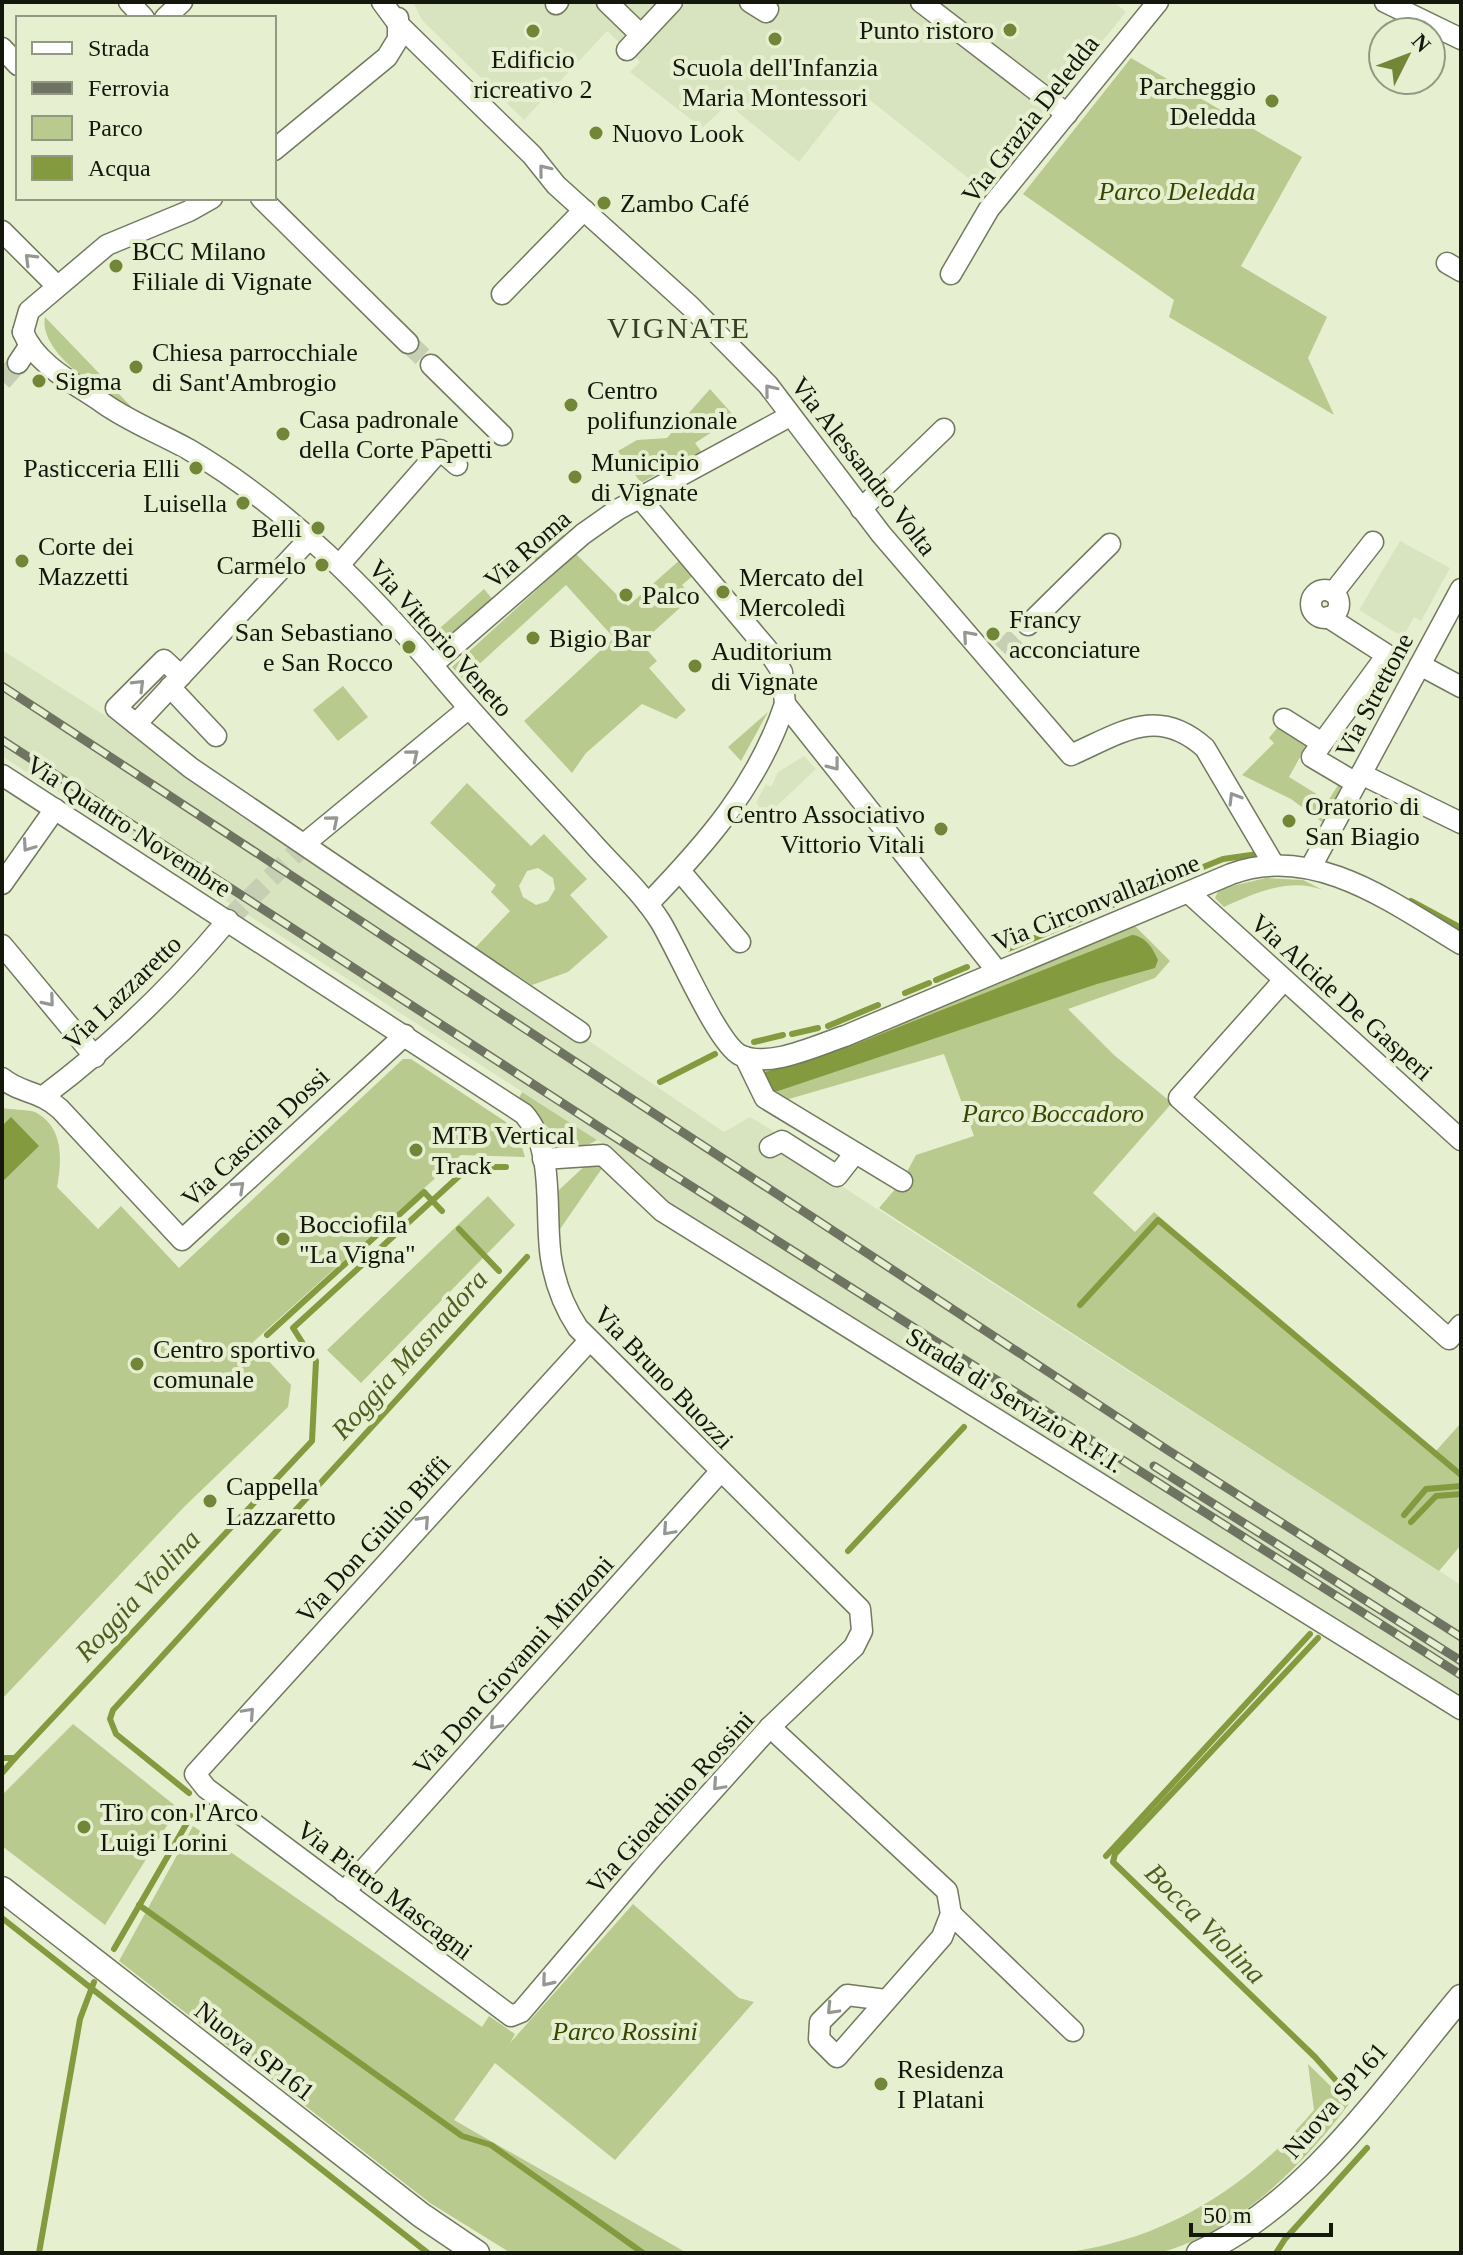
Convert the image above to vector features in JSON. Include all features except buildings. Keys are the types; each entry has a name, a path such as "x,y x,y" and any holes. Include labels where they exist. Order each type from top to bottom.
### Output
{"main road":[{"name":"Nuova SP161","path":"2,1889 421,2215 477,2253"},
{"name":"Nuova SP161","path":"1199,2253 1262,2215 1316,2168 1461,1997"}],"street":[{"path":"167,16 182,2"},
{"name":"Via Alessandro Volta","path":"382,2 399,25 584,210 768,385 861,509 996,656 1071,755 1149,723 1164,724 1191,736 1205,748 1274,865"},
{"path":"276,148 383,60 398,39 395,2"},
{"path":"607,2 634,42 672,2"},
{"path":"921,2 1059,108"},
{"name":"Via Grazia Deledda","path":"951,274 989,209 1059,108 1158,2"},
{"path":"1385,2 1461,39"},
{"path":"2,48 16,63"},
{"path":"18,363 27,339 27,313 57,286 116,239 189,211 208,200"},
{"path":"263,200 408,343"},
{"path":"502,294 584,210"},
{"path":"2,231 57,286"},
{"path":"2,325 27,339"},
{"name":"Via Vittorio Veneto","path":"27,339 60,374 137,426 187,449 340,564 648,904 688,969 723,1037 745,1057 765,1098 902,1181"},
{"path":"431,365 502,435"},
{"name":"Via Roma","path":"432,665 583,534 640,498 790,416"},
{"path":"861,509 944,429"},
{"path":"340,564 440,450 457,465"},
{"path":"640,498 778,664 784,678 785,704 750,782 716,831 648,904"},
{"path":"175,681 309,539"},
{"path":"1373,542 1333,593 1338,606 1328,617 1387,655 1460,683"},
{"path":"1028,625 1110,544"},
{"name":"Via Strettone","path":"1311,867 1461,589"},
{"path":"1387,655 1312,757 1461,823"},
{"path":"216,736 175,681 164,660 116,708 203,777 580,1032"},
{"path":"785,704 997,971"},
{"path":"309,840 469,708"},
{"path":"1284,719 1322,743"},
{"name":"Via Quattro Novembre","path":"2,775 405,1035"},
{"path":"2,884 55,809"},
{"name":"Via Circonvallazione","path":"745,1057 780,1056 845,1036 1238,872 1274,865 1311,867 1346,880 1461,944"},
{"path":"680,871 740,942"},
{"name":"Via Alcide De Gasperi","path":"1189,893 1461,1140"},
{"name":"Via Lazzaretto","path":"45,1095 95,1057 203,950 228,920"},
{"path":"2,945 95,1057"},
{"path":"1284,980 1179,1098 1455,1332"},
{"name":"Via Bruno Buozzi","path":"405,1035 519,1110 537,1133 543,1159 554,1275 569,1314 588,1342 853,1599 863,1624"},
{"name":"Via Cascina Dossi","path":"45,1095 182,1240 405,1035"},
{"path":"2,1078 12,1086 45,1095"},
{"path":"770,1147 782,1141 837,1176 855,1153"},
{"name":"Strada di Servizio R.F.I.","path":"543,1159 592,1153 606,1156 662,1211 1461,1709"},
{"name":"Via Don Giulio Biffi","path":"201,1779 588,1342"},
{"name":"Via Don Giovanni Minzoni","path":"344,1892 720,1472"},
{"name":"Via Gioachino Rossini","path":"509,2014 521,2012 652,1858 770,1727 854,1647 863,1624"},
{"path":"770,1727 938,1880 950,1898 951,1914 943,1936 837,2057 819,2039 820,2022 847,1995 886,2000"},
{"name":"Via Pietro Mascagni","path":"201,1779 344,1892 509,2014"},
{"path":"951,1914 1073,2031"}],"shaded area":[{"path":"413,2 1114,2 1126,12 982,189 856,89 799,162 728,104 702,128 630,72 640,62 607,31 524,120 422,20"},
{"path":"1400,541 1450,568 1421,621 1414,617 1403,637 1359,610"},
{"path":"2,650 128,730 724,1132 750,1117 832,1166 826,1176 1461,1585 1461,1723 658,1218 614,1151 2,756"},
{"path":"804,756 816,769 767,815 756,803 766,784 771,787 778,772"}],"green space":[{"name":"Parco Deledda","path":"1131,58 1302,157 1241,266 1327,317 1308,358 1334,415 1169,317 1174,300 1023,194"},
{"path":"45,317 144,420 98,389 65,361 46,332"},
{"path":"710,389 735,417 695,443 706,458 684,469 678,462 641,483 618,451 637,440 667,438"},
{"path":"556,526 567,539 538,564 527,551"},
{"path":"576,554 628,606 682,558 696,573 682,585 692,597 641,643 657,661 649,668 686,710 676,719 642,704 586,753 572,773 524,721 614,638 566,585 463,679 452,667"},
{"path":"484,589 495,602 450,640 440,628"},
{"path":"343,686 368,717 338,741 313,710"},
{"path":"768,712 741,761 728,747"},
{"path":"1282,722 1310,739 1289,777 1328,801 1342,779 1347,783 1326,825 1291,799 1242,775 1274,743 1269,738"},
{"path":"467,783 531,846 544,834 587,879 570,895 608,937 568,972 532,985 475,948 510,911 491,892 496,885 430,823","holes":["538,868 553,878 555,889 548,901 536,905 523,897 519,886 527,871"]},
{"path":"1266,878 1303,880 1323,890 1298,885 1273,888 1224,907 1215,898 1219,889"},
{"name":"Parco Boccadoro","path":"1132,923 1170,961 1155,978 1068,1009 1114,1055 1172,1103 1093,1193 1135,1232 1154,1212 1435,1452 1461,1423 1461,1545 1439,1571 879,1208 902,1181 916,1155 974,1136 944,1054 782,1101 760,1071 852,1043"},
{"name":"Centro sportivo comunale","path":"403,1059 411,1059 506,1122 518,1134 525,1157 461,1155 252,1343 291,1385 288,1407 184,1507 2,1699 2,1108 35,1112 51,1126 60,1155 57,1187 98,1229 121,1206 179,1268"},
{"path":"522,1092 597,1140 584,1145 563,1141 519,1098"},
{"path":"590,1161 605,1164 558,1232 559,1190"},
{"path":"488,1196 515,1225 361,1383 327,1350"},
{"name":"Tiro con l'Arco Luigi Lorini","path":"73,1724 178,1808 105,1925 2,1846 2,1795"},
{"name":"Parco Rossini","path":"193,1826 482,2027 489,2016 515,2034 510,2043 633,1904 739,1998 754,2002 615,2160 495,2063 454,2120 687,2253 511,2253 430,2203 119,1961"},
{"path":"1308,2064 1349,2104 1311,2150 1267,2193 1217,2229 1162,2252 1062,2253 1099,2247 1169,2223 1233,2186 1289,2138 1314,2110"}],"water":[{"path":"1132,935 1145,940 1151,947 1158,960 1155,968 1097,984 778,1091 770,1092 759,1074 853,1045"},
{"path":"11,1117 39,1146 2,1182 2,1126"}],"waterway":[{"name":"Roggia Violina","path":"1186,874 1223,859 1258,854"},
{"name":"Roggia Violina","path":"1094,913 1174,879"},
{"name":"Roggia Violina","path":"1411,901 1461,928"},
{"name":"Roggia Violina","path":"1008,949 1081,919"},
{"name":"Roggia Violina","path":"936,980 967,967"},
{"name":"Roggia Violina","path":"905,993 929,983"},
{"name":"Roggia Violina","path":"828,1026 878,1005"},
{"name":"Roggia Violina","path":"792,1034 818,1028"},
{"name":"Roggia Violina","path":"754,1042 783,1035"},
{"name":"Roggia Violina","path":"660,1082 715,1054"},
{"name":"Roggia Violina","path":"302,1342 293,1328 469,1167 506,1167"},
{"path":"267,1335 424,1192 442,1211"},
{"path":"1080,1305 1158,1220 1461,1475"},
{"path":"459,1229 499,1271"},
{"name":"Roggia Masnadora","path":"189,1793 116,1734 110,1719 113,1710 527,1257"},
{"name":"Roggia Violina","path":"2,1758 15,1758 312,1441 316,1361"},
{"path":"848,1551 964,1427"},
{"path":"1404,1515 1426,1489 1461,1486"},
{"name":"Bocca Violina","path":"1411,1522 1436,1496 1461,1494"},
{"path":"1106,1856 1310,1634"},
{"name":"Bocca Violina","path":"1318,1638 1115,1854 1113,1862 1315,2057 1348,2094"},
{"path":"2,1773 15,1758"},
{"name":"Roggia Masnadora","path":"114,1949 191,1816"},
{"path":"139,1905 462,2136 491,2145 643,2253"},
{"path":"2,1918 428,2253"},
{"name":"Roggia Masnadora","path":"39,2253 80,2019 94,1982"},
{"name":"Bocca Violina","path":"1276,2253 1367,2148"}],"tunnel":[{"path":"408,343 431,365"},
{"path":"2,381 18,363"},
{"path":"1002,651 1028,625"},
{"path":"228,920 309,840"}],"railway":[{"path":"2,686 1169,1451 1461,1637"},
{"path":"2,740 661,1167 1461,1675"},
{"path":"1154,1466 1461,1661"}],"place":[{"name":"Punto ristoro","path":"1010,30"},
{"name":"Edificio ricreativo 2","path":"533,31"},
{"name":"Scuola dell'Infanzia Maria Montessori","path":"775,39"},
{"name":"Parcheggio Deledda","path":"1272,101"},
{"name":"Nuovo Look","path":"596,133"},
{"name":"Zambo Café","path":"604,203"},
{"name":"BCC Milano Filiale di Vignate","path":"116,266"},
{"name":"Chiesa parrocchiale di Sant'Ambrogio","path":"136,367"},
{"name":"Sigma","path":"39,381"},
{"name":"Centro polifunzionale","path":"571,405"},
{"name":"Casa padronale della Corte Papetti","path":"283,434"},
{"name":"Pasticceria Elli","path":"196,468"},
{"name":"Municipio di Vignate","path":"575,477"},
{"name":"Luisella","path":"243,503"},
{"name":"Belli","path":"318,528"},
{"name":"Corte dei Mazzetti","path":"22,561"},
{"name":"Carmelo","path":"322,565"},
{"name":"Mercato del Mercoledì","path":"723,592"},
{"name":"Palco","path":"626,595"},
{"name":"Francy acconciature","path":"993,634"},
{"name":"Bigio Bar","path":"533,638"},
{"name":"San Sebastiano e San Rocco","path":"409,647"},
{"name":"Auditorium di Vignate","path":"695,666"},
{"name":"Oratorio di San Biagio","path":"1289,821"},
{"name":"Centro Associativo Vittorio Vitali","path":"941,829"},
{"name":"MTB Vertical Track","path":"416,1150"},
{"name":"Bocciofila \"La Vigna\"","path":"283,1239"},
{"name":"Centro sportivo comunale","path":"137,1364"},
{"name":"Cappella Lazzaretto","path":"210,1501"},
{"name":"Tiro con l'Arco Luigi Lorini","path":"84,1827"},
{"name":"Residenza I Platani","path":"881,2084"}],"district":[{"name":"VIGNATE","path":"679,328"}]}
